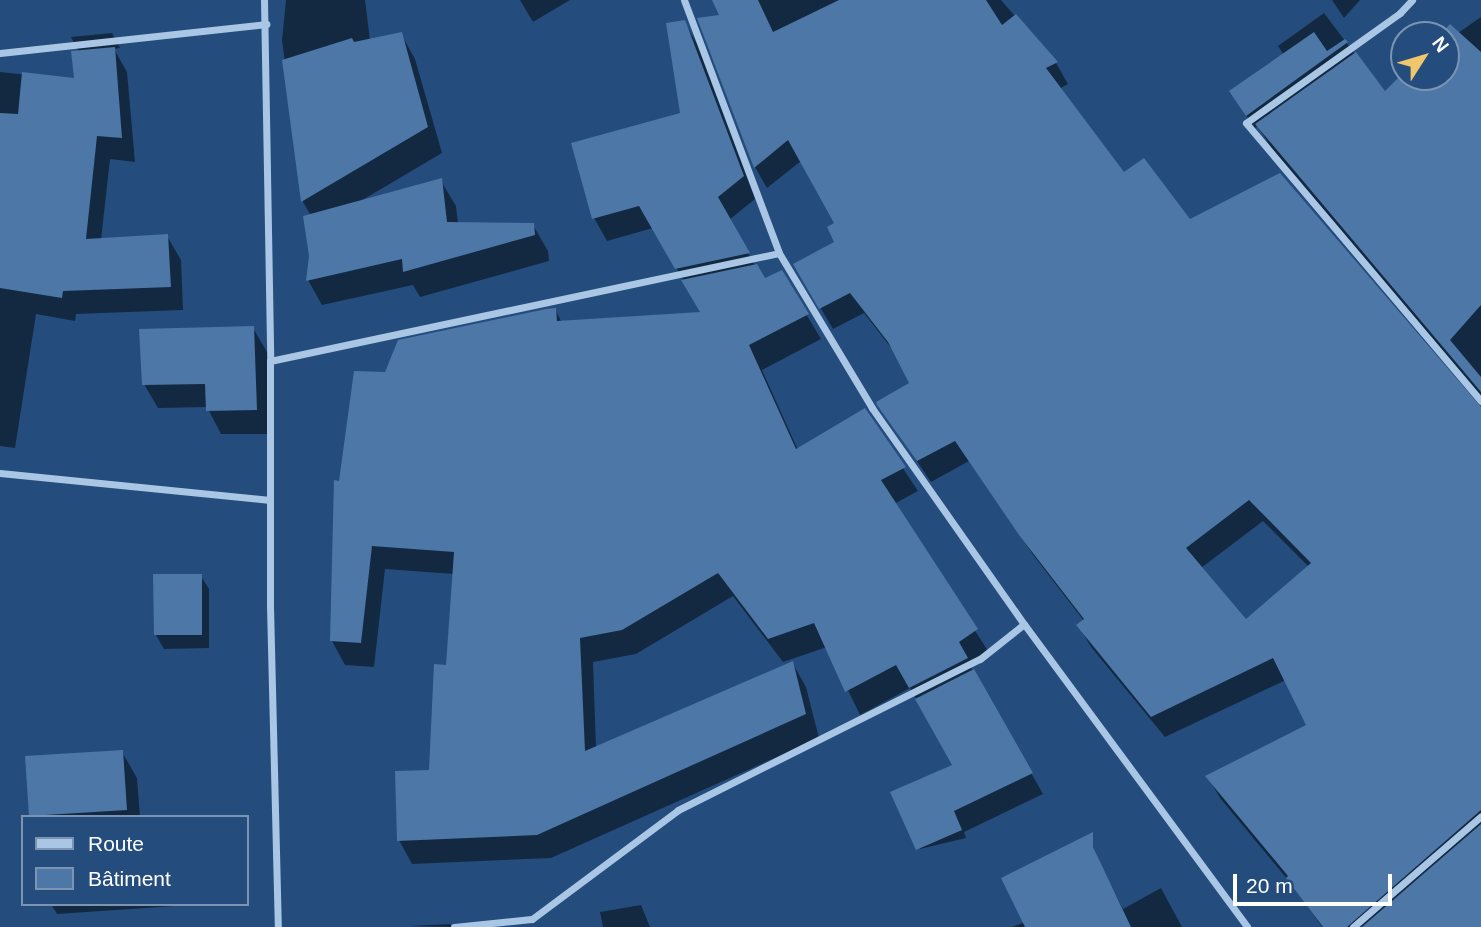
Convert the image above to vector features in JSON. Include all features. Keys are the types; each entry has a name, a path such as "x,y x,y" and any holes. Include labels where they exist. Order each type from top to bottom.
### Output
{"street":[{"path":"264,0 278,927"},
{"path":"684,0 779,253 872,408 1024,624 1247,927"},
{"path":"1412,0 1401,13 1246,122 1481,401"},
{"path":"0,53 266,24"},
{"path":"270,361 779,253"},
{"path":"0,473 270,500"},
{"path":"454,927 532,919 678,810 980,659 1024,624"},
{"path":"1353,927 1481,816"}],"building":[{"path":"712,0 758,0 773,32 839,0 986,0 1002,25 1016,14 1058,62 1046,68 1124,172 1144,158 1190,219 1280,173 1481,407 1481,810 1347,927 1323,927 1286,878 1288,876 1205,776 1306,725 1273,658 1151,717 1076,625 1084,619 1019,535 955,441 917,461 876,402 909,383 888,342 850,293 819,309 793,264 834,242 827,227 834,223 788,140 754,168 697,18 719,15","holes":["1249,500 1311,563 1246,619 1186,548"]},
{"path":"685,20 744,176 718,197 750,253 675,269 639,206 592,219 571,143 680,113 666,23"},
{"path":"402,32 428,127 301,202 282,60 352,38 354,42"},
{"path":"1314,32 1327,51 1345,39 1348,42 1246,116 1229,91"},
{"path":"1460,33 1481,52 1481,305 1450,340 1481,377 1481,392 1255,124 1356,52 1385,91 1390,86 1390,91 1460,91"},
{"path":"115,47 122,138 97,136 86,239 168,234 171,287 63,291 62,298 0,288 0,113 18,114 22,72 74,78 71,51"},
{"path":"442,178 447,222 534,223 535,235 403,272 402,259 306,281 309,256 303,216"},
{"path":"757,264 765,278 782,270 809,314 749,345 796,449 865,408 906,467 881,480 978,629 959,642 968,658 909,688 896,665 845,692 814,623 768,639 718,573 622,630 580,638 585,751 793,661 806,714 537,835 397,841 395,771 429,770 434,664 446,665 454,552 372,546 361,643 330,641 334,480 339,481 354,371 385,372 398,340 546,309 556,308 557,321 700,312 681,280"},
{"path":"254,326 257,410 206,411 205,384 142,385 139,329"},
{"path":"153,574 202,574 202,635 154,635"},
{"path":"974,669 1033,773 954,811 962,830 916,850 890,792 952,765 915,699"},
{"path":"123,750 127,810 29,815 25,756"},
{"path":"1481,824 1481,927 1362,927"},
{"path":"1093,832 1093,847 1131,927 1025,927 1001,878"}]}
